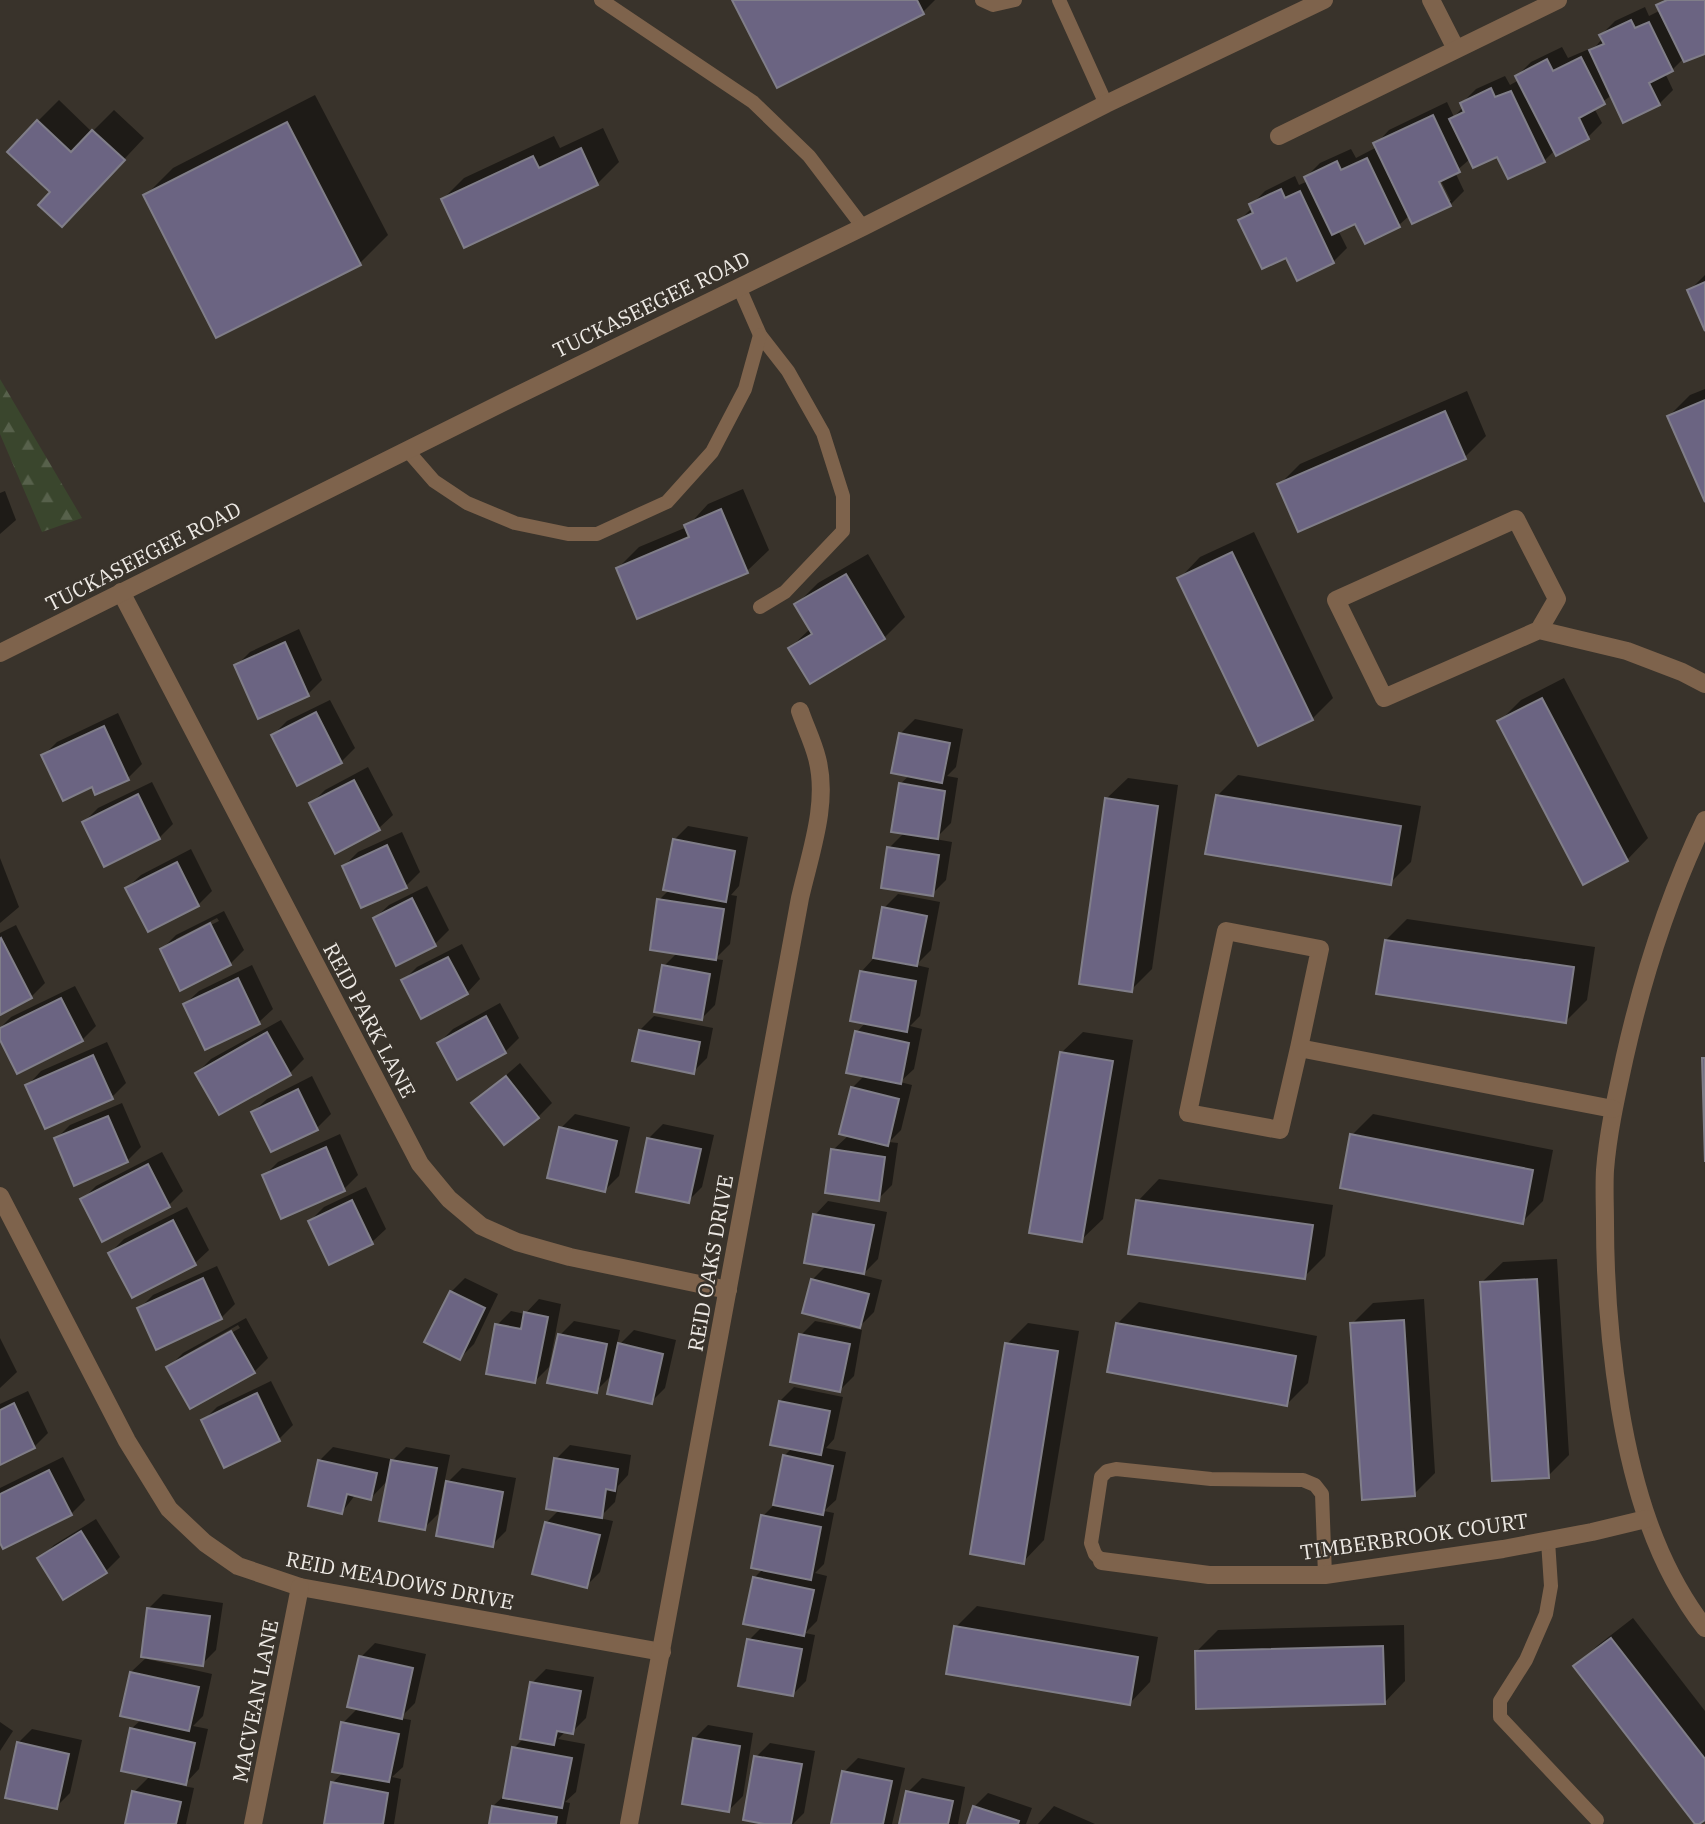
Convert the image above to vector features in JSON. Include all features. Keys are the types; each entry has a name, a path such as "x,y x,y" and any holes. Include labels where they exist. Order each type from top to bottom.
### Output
{"street":[{"name":"TUCKASEEGEE ROAD","path":"0,653 863,227 1106,104 1324,0"},
{"path":"1431,0 1457,49"},
{"path":"1279,136 1558,0"},
{"path":"1539,630 1557,598 1516,519 1336,600 1384,698 1539,630 1627,651 1705,684"},
{"name":"REID PARK LANE","path":"121,592 420,1164 449,1199 481,1226 517,1242 570,1257 728,1290"},
{"name":"REID OAKS DRIVE","path":"629,1824 800,898 817,823 821,790 817,759 800,711"},
{"path":"1705,820 1658,930 1639,995 1613,1109 1605,1171 1605,1289 1610,1349 1630,1464 1646,1519 1670,1573 1705,1628"},
{"path":"1226,930 1320,949 1299,1048 1280,1130 1188,1113 1226,930"},
{"path":"1299,1048 1613,1109"},
{"name":"REID MEADOWS DRIVE","path":"0,1196 127,1441 169,1509 205,1543 238,1566 300,1587 662,1652"},
{"name":"TIMBERBROOK COURT","path":"1102,1561 1209,1575 1325,1575 1548,1541 1646,1519"},
{"name":"MACVEAN LANE","path":"253,1824 300,1587"}],"lane":[{"path":"601,0 752,102 809,156 863,227"},
{"path":"982,0 993,5 1015,0"},
{"path":"1059,0 1106,104"},
{"path":"739,287 760,335 788,371 823,433 843,496 844,531 786,592 760,607"},
{"path":"407,450 434,481 467,503 514,523 568,534 597,534 667,502 712,452 745,389 760,335"},
{"path":"1102,1561 1095,1555 1091,1543 1101,1477 1107,1471 1116,1469 1211,1479 1303,1480 1315,1485 1322,1494 1325,1575"},
{"path":"1548,1541 1551,1586 1546,1614 1526,1660 1500,1701 1500,1717 1597,1820"}],"green space":[{"path":"0,379 82,518 42,532 0,434"}],"building":[{"path":"732,0 917,0 924,14 777,88"},
{"path":"1667,0 1705,0 1705,54 1684,62 1656,5"},
{"path":"1631,20 1635,28 1649,22 1673,71 1649,83 1660,105 1623,123 1589,50 1604,44 1599,35"},
{"path":"1581,57 1605,104 1579,118 1589,139 1556,156 1515,76 1547,59 1553,71"},
{"path":"1491,88 1495,97 1511,91 1545,162 1508,179 1497,157 1473,168 1449,119 1464,112 1460,103"},
{"path":"1433,115 1460,172 1439,182 1451,206 1412,224 1373,143"},
{"path":"37,120 71,152 92,130 125,160 62,227 38,205 50,192 7,152"},
{"path":"287,122 361,265 216,338 143,195"},
{"path":"581,148 598,185 464,248 441,199 533,156 539,168"},
{"path":"1367,158 1400,227 1365,244 1355,224 1332,235 1304,177 1337,161 1341,170"},
{"path":"1281,189 1285,198 1300,191 1334,263 1297,281 1286,258 1262,269 1238,220 1253,213 1249,204"},
{"path":"1705,282 1705,331 1687,290"},
{"path":"1705,400 1705,502 1667,416"},
{"path":"1445,411 1466,459 1298,532 1277,484"},
{"path":"721,509 748,573 637,619 616,568 689,537 684,525"},
{"path":"1232,552 1313,720 1258,746 1177,578"},
{"path":"846,574 885,639 810,684 788,648 812,634 794,604"},
{"path":"285,642 309,696 258,719 234,665"},
{"path":"1542,698 1628,861 1583,885 1497,721"},
{"path":"316,712 342,763 297,786 271,735"},
{"path":"104,726 129,780 95,795 92,787 63,801 41,755"},
{"path":"899,733 950,743 942,783 891,773"},
{"path":"354,780 380,830 335,854 309,803"},
{"path":"899,783 945,791 938,839 891,832"},
{"path":"138,794 160,839 104,867 82,822"},
{"path":"1216,795 1401,826 1391,885 1205,854"},
{"path":"1105,798 1158,806 1132,992 1079,984"},
{"path":"673,839 735,851 726,902 663,890"},
{"path":"387,845 407,888 361,908 342,866"},
{"path":"887,847 939,855 933,896 881,888"},
{"path":"177,862 199,906 148,932 125,888"},
{"path":"412,898 436,946 396,966 373,918"},
{"path":"657,899 724,909 716,960 650,950"},
{"path":"882,907 927,916 917,966 873,958"},
{"path":"210,923 231,965 180,991 160,949"},
{"path":"0,939 32,998 0,1015"},
{"path":"1385,940 1574,967 1566,1023 1376,994"},
{"path":"448,957 468,994 421,1019 401,980"},
{"path":"662,965 710,974 702,1020 654,1012"},
{"path":"860,971 916,981 907,1032 850,1021"},
{"path":"238,978 260,1024 205,1050 183,1004"},
{"path":"61,998 83,1041 17,1074 0,1040 0,1028"},
{"path":"486,1016 506,1053 457,1080 437,1043"},
{"path":"639,1030 700,1042 694,1074 632,1061"},
{"path":"855,1031 909,1043 901,1084 846,1073"},
{"path":"267,1032 291,1075 219,1115 195,1073"},
{"path":"1060,1052 1113,1061 1082,1242 1029,1233"},
{"path":"93,1055 113,1099 45,1129 25,1085"},
{"path":"1702,1058 1705,1058 1705,1162"},
{"path":"506,1076 539,1118 504,1145 471,1103"},
{"path":"851,1087 899,1099 888,1146 839,1134"},
{"path":"298,1089 318,1130 271,1152 251,1112"},
{"path":"108,1116 128,1162 74,1186 54,1138"},
{"path":"559,1127 617,1141 605,1192 547,1178"},
{"path":"1350,1134 1533,1170 1523,1224 1340,1188"},
{"path":"647,1138 701,1149 689,1203 636,1192"},
{"path":"326,1147 345,1191 281,1219 262,1175"},
{"path":"831,1149 885,1157 879,1201 825,1193"},
{"path":"148,1164 170,1207 102,1242 80,1199"},
{"path":"352,1200 373,1244 329,1265 308,1221"},
{"path":"1136,1200 1313,1225 1305,1279 1128,1254"},
{"path":"813,1214 874,1225 864,1274 804,1263"},
{"path":"173,1220 196,1265 132,1298 108,1253"},
{"path":"203,1278 222,1319 156,1350 137,1308"},
{"path":"811,1279 869,1294 860,1328 802,1313"},
{"path":"1537,1279 1549,1478 1492,1481 1480,1282"},
{"path":"450,1291 485,1308 460,1360 424,1342"},
{"path":"524,1312 548,1317 535,1383 486,1374 495,1324 521,1329"},
{"path":"1404,1320 1415,1496 1362,1500 1350,1323"},
{"path":"1116,1323 1296,1356 1287,1406 1107,1372"},
{"path":"231,1331 255,1373 190,1409 166,1367"},
{"path":"558,1334 607,1344 597,1393 547,1383"},
{"path":"799,1334 850,1344 840,1392 790,1382"},
{"path":"618,1343 663,1354 652,1404 607,1394"},
{"path":"1005,1343 1058,1351 1024,1564 970,1554"},
{"path":"257,1393 280,1441 224,1468 201,1420"},
{"path":"779,1401 830,1411 821,1455 770,1445"},
{"path":"14,1403 35,1448 0,1465 0,1410"},
{"path":"783,1455 833,1466 823,1515 773,1505"},
{"path":"554,1458 618,1469 615,1491 606,1489 602,1518 546,1509"},
{"path":"318,1460 377,1473 371,1500 347,1494 342,1514 308,1506"},
{"path":"391,1460 437,1468 425,1530 379,1521"},
{"path":"49,1470 72,1515 3,1549 0,1543 0,1494"},
{"path":"446,1481 503,1492 493,1547 436,1536"},
{"path":"761,1515 821,1527 811,1580 751,1568"},
{"path":"545,1522 600,1535 587,1588 532,1574"},
{"path":"81,1531 107,1573 63,1600 37,1558"},
{"path":"753,1577 814,1590 804,1636 743,1624"},
{"path":"147,1608 210,1616 203,1666 141,1657"},
{"path":"954,1626 1138,1657 1130,1705 946,1674"},
{"path":"1611,1638 1705,1759 1705,1820 1699,1824 1695,1824 1573,1666"},
{"path":"747,1639 802,1649 793,1696 738,1686"},
{"path":"1383,1646 1385,1704 1196,1709 1195,1651"},
{"path":"359,1656 413,1668 402,1719 347,1707"},
{"path":"130,1672 199,1687 189,1731 120,1716"},
{"path":"530,1682 581,1691 573,1734 557,1731 554,1745 520,1739"},
{"path":"341,1722 399,1734 389,1782 332,1772"},
{"path":"130,1728 195,1743 186,1785 121,1771"},
{"path":"693,1738 740,1746 729,1812 682,1804"},
{"path":"17,1742 69,1754 57,1809 5,1798"},
{"path":"512,1747 572,1758 562,1808 503,1798"},
{"path":"754,1756 802,1764 791,1824 764,1824 743,1820"},
{"path":"842,1771 892,1781 883,1824 831,1824"},
{"path":"331,1782 388,1793 383,1824 324,1824"},
{"path":"132,1791 181,1802 176,1824 125,1824"},
{"path":"906,1791 953,1801 948,1824 899,1824"},
{"path":"492,1806 557,1817 556,1824 489,1824"},
{"path":"973,1806 1019,1821 1018,1824 967,1824"}]}
